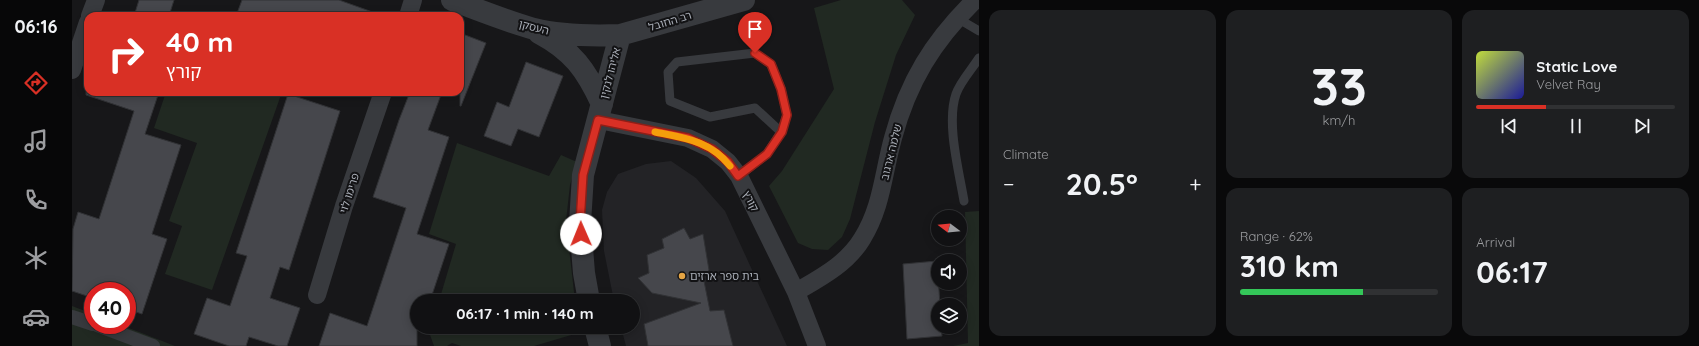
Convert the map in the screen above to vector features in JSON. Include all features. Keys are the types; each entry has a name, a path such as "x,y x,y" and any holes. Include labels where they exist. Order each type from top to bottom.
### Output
{"street":[{"path":"92,12 96,0"},
{"path":"410,12 414,0"},
{"name":"העסקן","path":"452,0 520,24 548,32 581,35 620,35"},
{"name":"רב החובל","path":"620,35 716,3 744,0"},
{"name":"שלמה ארגוב","path":"796,292 830,272 848,257 862,240 877,209 893,138 910,88 930,52 957,18 975,0"},
{"path":"520,24 549,39 564,49 579,63 590,79 600,112"},
{"path":"72,70 84,34"},
{"name":"אליהו לנקין","path":"588,294 584,273 580,223 583,175 620,35"},
{"name":"פרימו לוי","path":"318,296 344,206 381,96"},
{"name":"קורץ","path":"600,112 688,138 712,149 728,162 738,176 796,292 817,346"},
{"path":"72,317 84,321"},
{"path":"121,334 153,346"},
{"path":"596,334 600,346"}],"lane":[{"path":"957,18 979,31"},
{"path":"738,176 767,154 782,132 787,115 781,89 771,64 755,53 677,62 668,72 670,101 710,117 755,108 782,132"},
{"path":"964,201 952,129 953,104 956,92 979,58"}],"shaded area":[{"path":"841,0 902,0 915,15 896,55 875,122 850,219 842,237 828,250 812,249 798,243 769,186 782,171 834,89 814,8"},
{"path":"165,96 281,96 212,290 165,274 182,226 169,221 197,143 154,128"},
{"path":"457,143 549,176 561,155 577,162 570,185 566,221 574,294 441,294 456,244 429,234"},
{"name":"בית ספר ארזים","path":"671,161 696,178 725,211 787,346 626,346 623,334 640,334 640,294 613,294 604,251 602,210 607,192 618,174 646,164"},
{"path":"979,211 979,346 953,346 968,343 966,246 967,246 967,212"},
{"path":"72,306 84,311 84,334 136,334 136,331 175,346 72,346"},
{"path":"430,334 575,334 534,346 461,346 452,343 447,346 434,346"}],"building":[{"path":"139,0 174,0 170,12 135,12"},
{"path":"242,0 339,0 372,12 238,12"},
{"path":"464,35 486,43 460,106 460,96 464,96"},
{"path":"526,62 563,76 539,137 518,129 511,146 484,136 497,102 509,107"},
{"path":"89,96 158,96 145,134 181,145 152,234 167,239 142,314 136,312 136,282 84,282 84,295 72,291 73,229 78,212 99,219 134,111"},
{"path":"287,96 294,96 340,111 289,270 280,267 270,298 300,308 287,346 278,346 249,337 246,346 229,346 194,334 207,298 230,306 247,256 236,253"},
{"path":"408,96 441,96 428,130 449,137 417,234 449,244 432,294 410,294 410,334 417,334 417,346 319,346 330,313 367,326 406,208 373,197"},
{"name":"בית ספר ארזים","path":"684,228 690,239 703,234 709,270 703,276 710,311 724,310 733,346 648,346 644,324 701,303 652,293 638,278 649,273 647,255 664,248 662,239"},
{"path":"931,262 931,290 939,290 940,298 931,298 931,334 942,334 942,336 907,339 903,264"}],"slow traffic":[{"path":"655,132 688,138 700,143 712,149 728,162 730,166"}],"place":[{"name":"בית ספר ארזים","path":"682,276"}],"route":[{"path":"581,234 580,223 583,175 598,120 688,138 712,149 728,162 738,176 767,154 782,132 787,115 781,89 771,64 755,53"}]}
